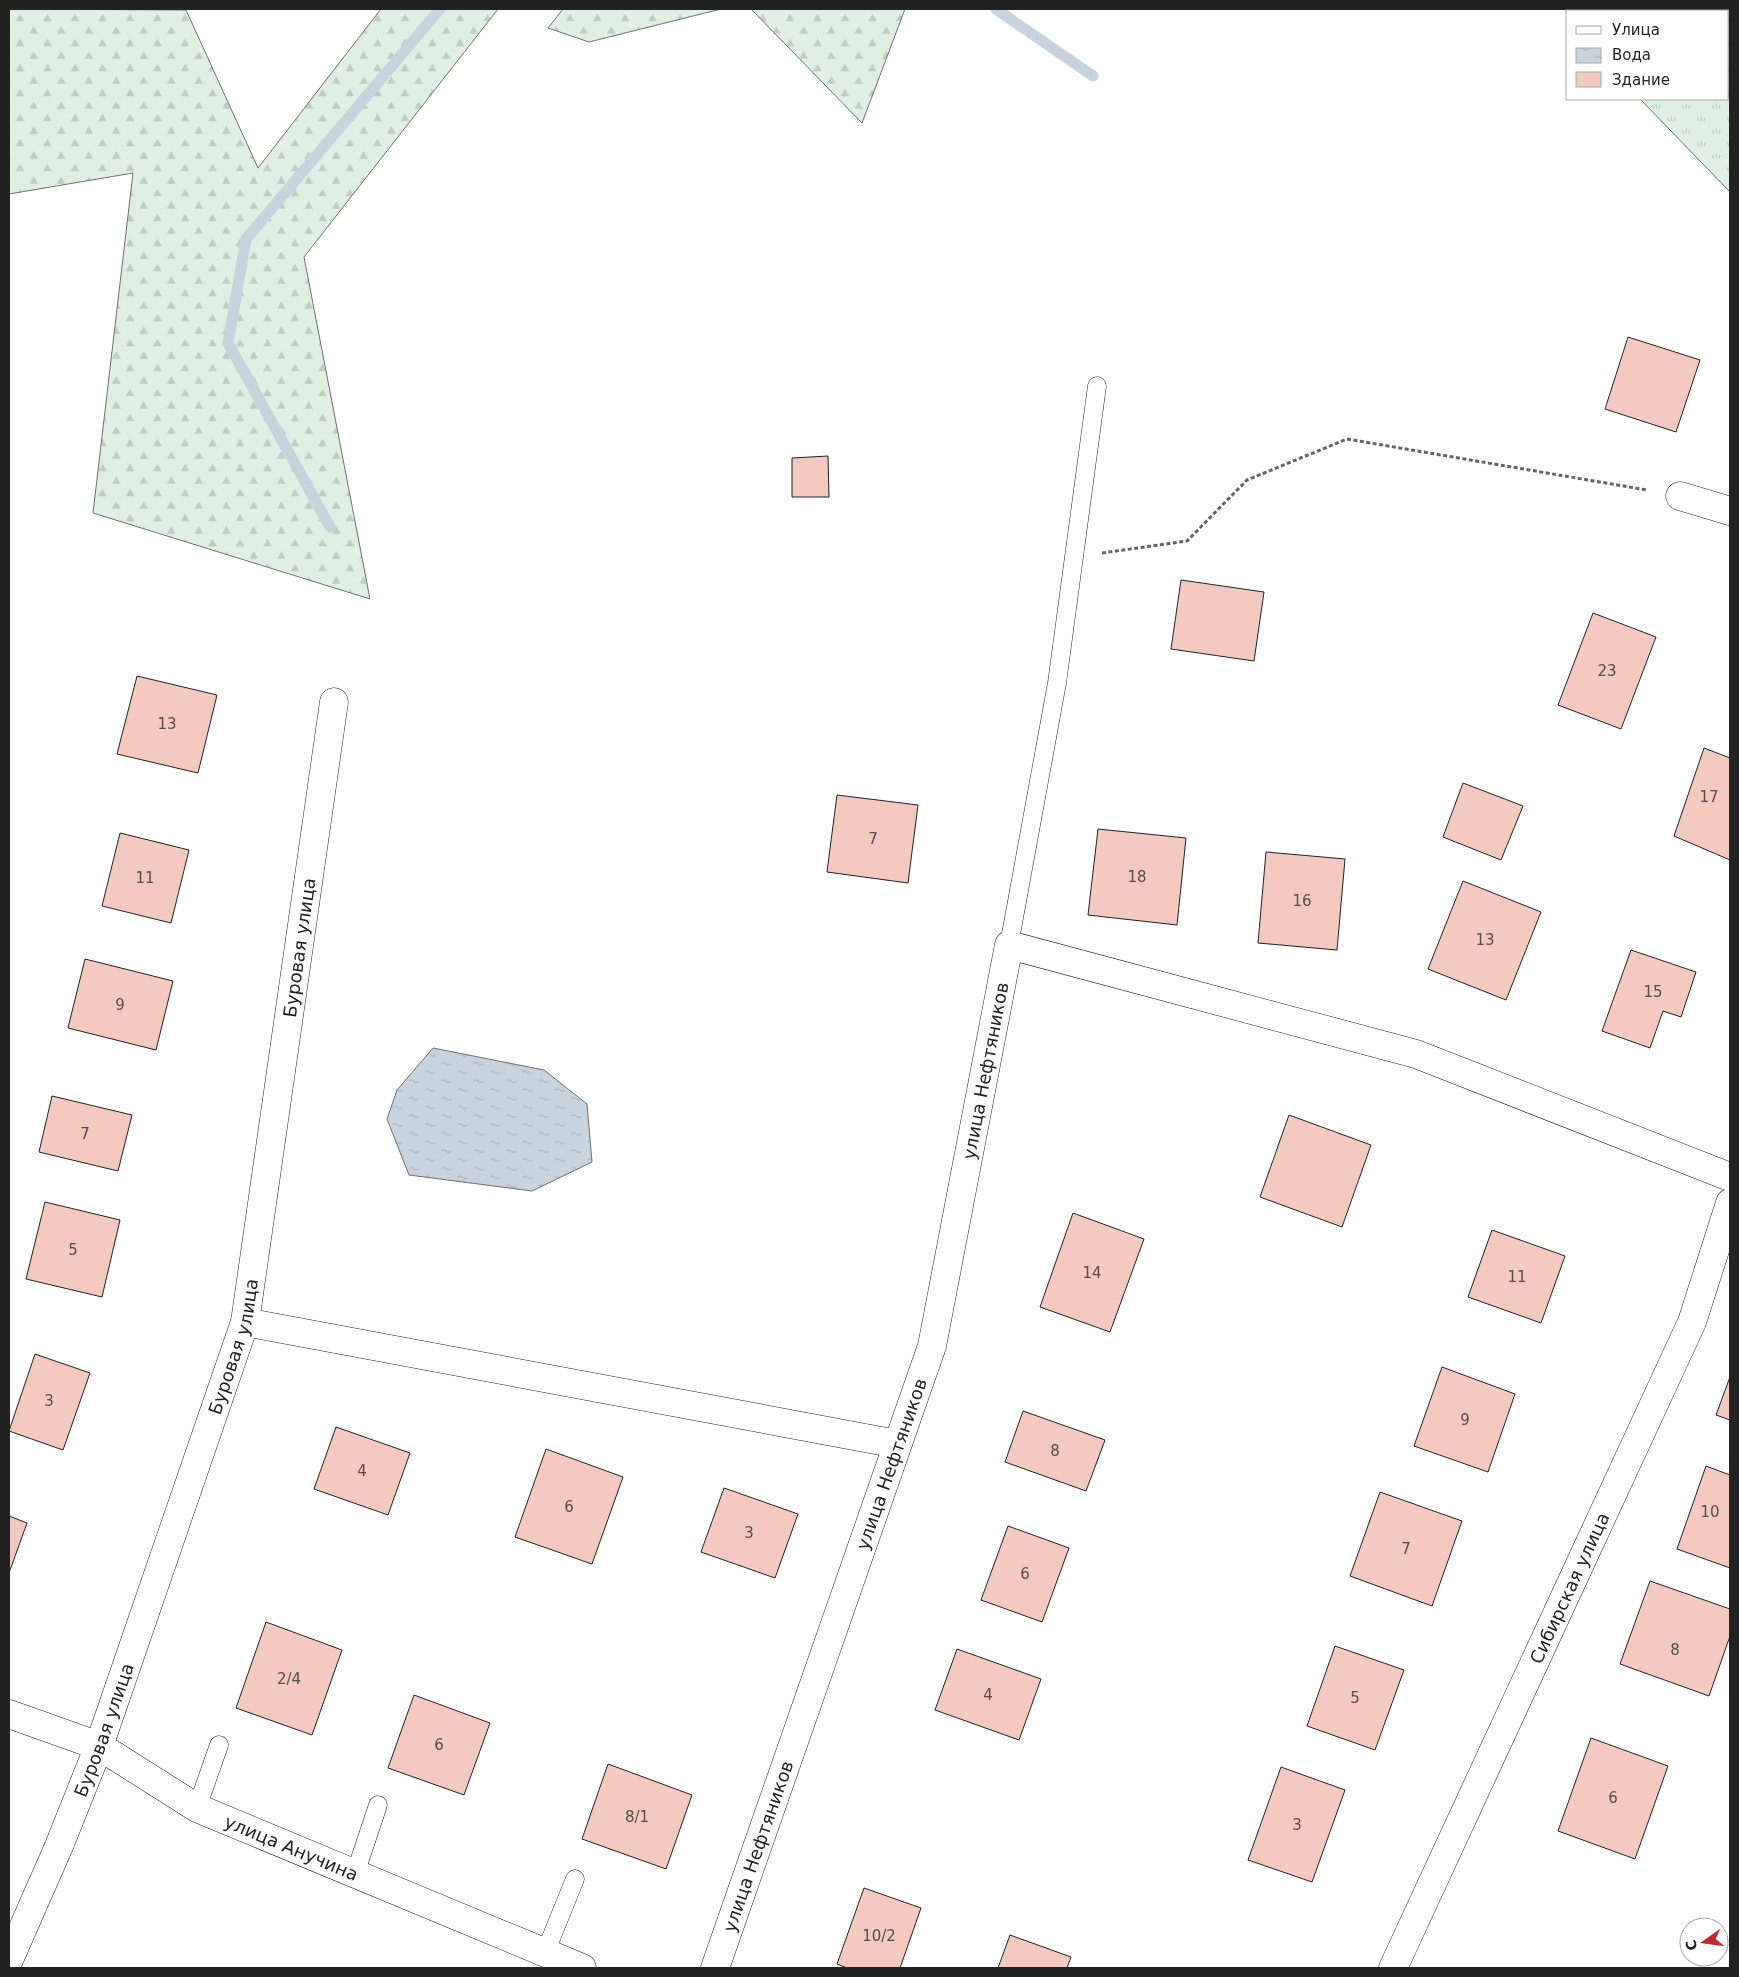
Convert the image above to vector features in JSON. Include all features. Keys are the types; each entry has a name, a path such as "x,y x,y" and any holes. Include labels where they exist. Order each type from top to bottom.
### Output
{"street":[{"path":"1680,496 1730,511"},
{"name":"Буровая улица","path":"9,1960 59,1846 99,1746 246,1322 334,702"},
{"path":"1009,945 1416,1054 1730,1177"},
{"name":"улица Нефтяников","path":"714,1968 932,1346 1009,945"},
{"name":"Сибирская улица","path":"1393,1968 1692,1322 1730,1203"},
{"path":"246,1322 897,1444"},
{"name":"улица Анучина","path":"9,1714 99,1746 197,1808 582,1968"}],"lane":[{"path":"1009,945 1057,683 1097,386"},
{"path":"197,1808 219,1745"},
{"path":"356,1874 378,1805"},
{"path":"545,1953 575,1879"}],"path":[{"path":"1073,558 1187,541 1247,480 1347,439 1680,496"}],"green space":[{"path":"9,9 186,10 258,168 381,9 498,9 304,257 370,599 93,513 133,173 9,194"},
{"path":"563,9 721,9 589,42 548,28"},
{"path":"751,9 905,9 862,123"},
{"path":"1730,9 1730,192 1641,100 1729,100 1729,10 1623,10"}],"water":[{"path":"433,1048 544,1070 587,1104 592,1162 532,1191 409,1175 387,1119 397,1090"}],"building":[{"path":"1628,337 1700,360 1676,432 1605,409"},
{"path":"828,456 829,497 792,497 792,458"},
{"path":"1181,580 1264,592 1254,661 1171,649"},
{"path":"1593,613 1656,637 1621,729 1558,705"},
{"path":"137,676 217,695 198,773 117,754"},
{"path":"1704,748 1730,758 1730,860 1674,836"},
{"path":"1463,783 1523,806 1501,860 1443,837"},
{"path":"837,795 918,805 908,883 827,872"},
{"path":"1098,829 1186,838 1177,925 1088,915"},
{"path":"120,833 189,850 171,923 102,906"},
{"path":"1266,852 1345,859 1337,950 1258,943"},
{"path":"1463,881 1541,912 1506,1000 1428,969"},
{"path":"1631,950 1696,972 1681,1017 1663,1011 1650,1048 1602,1031"},
{"path":"85,959 173,981 156,1050 68,1028"},
{"path":"52,1096 132,1115 118,1171 39,1152"},
{"path":"1289,1115 1371,1145 1342,1227 1260,1197"},
{"path":"45,1202 120,1220 102,1297 26,1279"},
{"path":"1073,1213 1144,1239 1110,1332 1040,1307"},
{"path":"1492,1230 1565,1256 1541,1323 1468,1297"},
{"path":"35,1354 90,1373 63,1450 9,1431"},
{"path":"1442,1367 1515,1394 1488,1472 1414,1446"},
{"path":"1730,1377 1730,1420 1716,1415"},
{"path":"1023,1411 1105,1440 1086,1491 1005,1462"},
{"path":"336,1427 410,1453 388,1515 314,1489"},
{"path":"546,1449 623,1477 592,1564 515,1537"},
{"path":"1706,1466 1730,1475 1730,1568 1677,1549"},
{"path":"724,1488 798,1514 775,1578 701,1552"},
{"path":"1380,1492 1462,1521 1432,1606 1350,1576"},
{"path":"9,1516 27,1523 9,1573"},
{"path":"1008,1526 1069,1548 1042,1622 981,1600"},
{"path":"1650,1581 1730,1609 1730,1636 1709,1696 1620,1664"},
{"path":"266,1622 342,1650 312,1735 236,1708"},
{"path":"1335,1646 1404,1670 1375,1750 1307,1726"},
{"path":"957,1649 1041,1679 1019,1740 935,1710"},
{"path":"414,1695 490,1723 464,1795 388,1768"},
{"path":"1591,1738 1668,1766 1635,1859 1558,1831"},
{"path":"608,1764 692,1795 666,1869 582,1839"},
{"path":"1281,1767 1345,1790 1312,1882 1248,1860"},
{"path":"864,1888 921,1908 900,1968 847,1968 837,1964"},
{"path":"1010,1935 1071,1957 1067,1968 998,1968"}],"waterway":[{"path":"330,527 228,343 246,239 440,9"},
{"path":"996,9 1093,76"}]}
